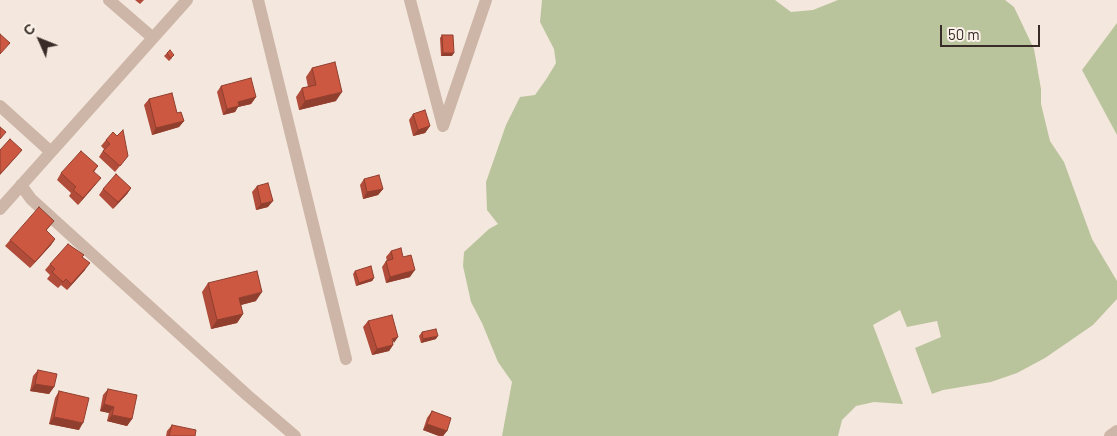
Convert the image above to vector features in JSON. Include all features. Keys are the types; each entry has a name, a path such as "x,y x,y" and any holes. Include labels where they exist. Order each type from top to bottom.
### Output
{"street":[{"path":"109,0 153,38"},
{"path":"0,209 187,0"},
{"path":"258,0 346,359"},
{"path":"410,0 443,126 486,0"},
{"path":"0,106 51,152"},
{"path":"21,185 31,199 290,435"},
{"path":"1110,436 1117,431"}],"green space":[{"path":"542,0 775,0 791,12 813,10 838,0 1005,0 1014,7 1034,49 1041,89 1041,104 1050,141 1064,162 1092,239 1117,281 1117,299 1093,325 1045,358 1017,373 991,382 943,390 932,394 915,348 941,337 937,321 907,327 900,310 873,325 903,404 874,402 856,406 842,420 838,436 502,436 512,382 498,362 471,302 463,266 464,252 489,229 498,224 487,210 486,182 506,125 520,97 535,95 556,63 554,49 540,22"},
{"path":"1117,23 1117,135 1082,70"}],"building":[{"path":"0,34 10,43 0,54"},
{"path":"442,35 453,35 454,53 443,53"},
{"path":"170,50 174,55 171,58 167,53"},
{"path":"335,62 342,92 305,101 302,88 316,85 312,68"},
{"path":"251,78 256,97 238,102 239,106 227,109 221,86"},
{"path":"172,93 177,113 181,112 184,121 156,128 149,99"},
{"path":"425,110 430,126 418,130 413,114"},
{"path":"0,127 6,132 0,139"},
{"path":"123,130 128,156 120,166 103,151 110,144 106,140 113,132 117,136"},
{"path":"10,139 22,150 0,174 0,150"},
{"path":"81,151 98,166 93,171 101,178 83,198 73,190 76,187 61,173"},
{"path":"116,174 131,188 118,202 103,189"},
{"path":"379,175 383,189 367,192 364,179"},
{"path":"268,183 273,201 261,204 257,186"},
{"path":"39,207 54,221 46,230 55,239 35,262 10,240"},
{"path":"68,244 84,255 82,257 90,263 71,284 66,279 63,282 52,272 55,269 50,264"},
{"path":"401,248 403,257 411,255 415,270 390,277 386,261 393,259 391,251"},
{"path":"371,266 374,278 359,283 355,271"},
{"path":"257,271 262,292 239,298 243,314 217,320 208,283"},
{"path":"392,315 398,337 392,339 393,345 377,349 368,321"},
{"path":"436,329 438,336 423,339 422,332"},
{"path":"38,370 57,374 54,387 35,384"},
{"path":"108,389 137,395 132,419 112,415 114,407 104,404"},
{"path":"59,391 89,398 83,423 54,417"},
{"path":"432,411 451,418 447,431 427,424"},
{"path":"172,425 196,430 195,436 169,436"}]}
